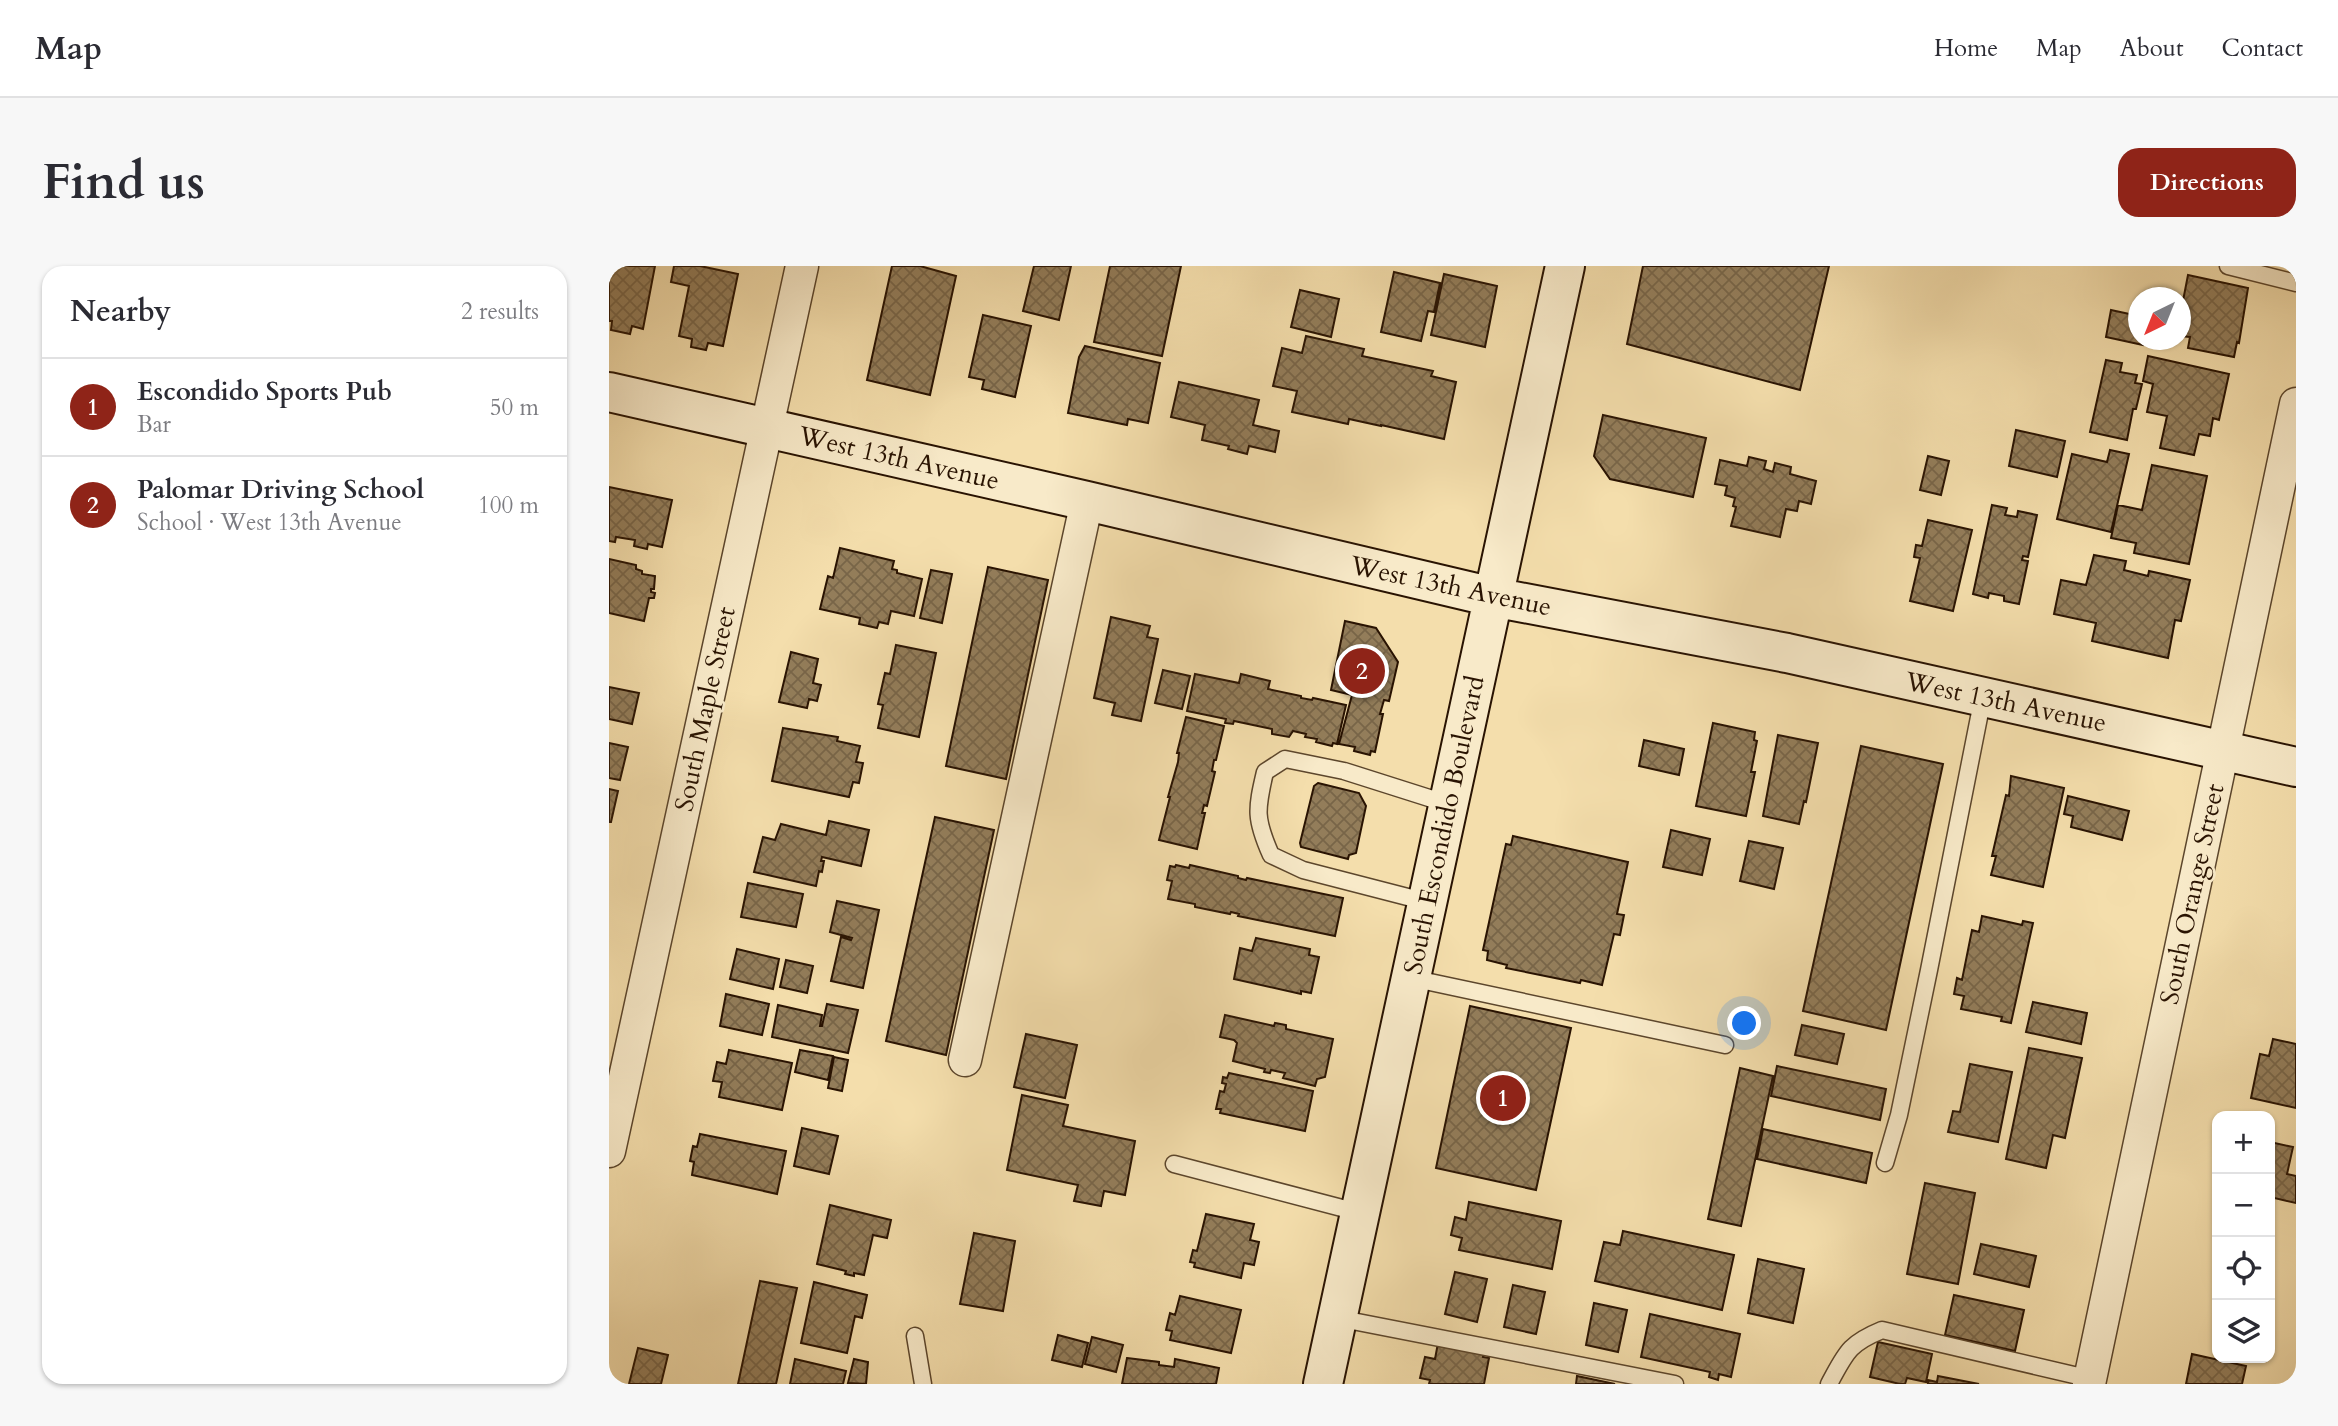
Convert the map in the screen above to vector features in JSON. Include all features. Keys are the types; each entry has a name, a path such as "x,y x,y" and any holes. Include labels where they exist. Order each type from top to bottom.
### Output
{"street":[{"name":"South Maple Street","path":"609,1151 802,266"},
{"name":"South Escondido Boulevard","path":"1323,1384 1565,266"},
{"name":"West 13th Avenue","path":"609,392 1493,597 1787,653 2296,767"},
{"name":"South Orange Street","path":"2090,1382 2296,404"},
{"path":"965,1060 1087,501"}],"lane":[{"path":"2228,266 2296,283"},
{"path":"1885,1163 1899,1115 1930,970 1983,697"},
{"path":"1427,902 1303,870 1271,855 1260,831 1257,807 1265,772 1285,759 1344,771 1448,804"},
{"path":"1411,978 1725,1045"},
{"path":"1174,1164 1360,1213"},
{"path":"1337,1318 1675,1384"},
{"path":"1829,1384 1847,1351 1861,1338 1882,1330 2090,1382"},
{"path":"915,1336 923,1384"}],"building":[{"path":"609,266 655,266 643,329 632,326 630,334 611,330"},
{"path":"674,266 700,266 738,274 723,346 708,343 706,350 691,347 692,339 679,336 689,286 671,282"},
{"path":"892,266 920,266 956,276 930,395 867,380"},
{"path":"1034,266 1071,266 1059,320 1023,311"},
{"path":"1110,266 1181,266 1162,356 1094,342"},
{"path":"1643,266 1829,266 1800,390 1627,344"},
{"path":"1394,272 1440,283 1434,312 1428,311 1421,341 1381,332"},
{"path":"1444,274 1497,286 1485,347 1431,335"},
{"path":"2188,275 2248,288 2239,343 2237,342 2234,357 2191,349 2191,287 2186,287"},
{"path":"1300,290 1339,299 1331,337 1291,327"},
{"path":"2111,310 2128,314 2128,342 2106,337"},
{"path":"983,315 1031,326 1015,397 982,389 984,380 969,377"},
{"path":"1306,336 1364,349 1362,356 1433,371 1431,376 1456,382 1444,439 1349,419 1348,424 1292,412 1297,391 1273,386 1282,348 1302,353"},
{"path":"1085,346 1160,363 1148,423 1128,419 1127,425 1068,413 1079,357"},
{"path":"2148,356 2229,374 2219,420 2213,418 2210,436 2199,434 2194,455 2160,448 2167,416 2147,412 2153,384 2143,381"},
{"path":"2106,360 2122,363 2120,372 2137,375 2135,383 2142,384 2136,409 2133,409 2127,440 2090,432"},
{"path":"1179,382 1259,400 1253,425 1279,431 1275,452 1249,446 1247,454 1228,449 1229,446 1202,440 1205,425 1171,417"},
{"path":"1603,415 1706,438 1693,497 1610,479 1594,456"},
{"path":"2016,430 2065,441 2057,477 2009,466"},
{"path":"2110,450 2129,454 2111,532 2057,519 2072,454 2107,462"},
{"path":"1928,456 1949,461 1941,495 1920,490"},
{"path":"1749,457 1766,461 1764,469 1773,472 1775,463 1791,467 1790,474 1816,481 1811,504 1799,501 1797,511 1786,509 1780,537 1731,526 1736,507 1733,506 1735,498 1725,495 1727,486 1715,484 1720,460 1747,466"},
{"path":"2152,465 2207,476 2189,564 2134,553 2136,543 2111,538 2118,505 2142,510"},
{"path":"609,487 672,500 662,547 648,544 647,549 634,546 635,540 616,537 615,542 609,541"},
{"path":"1992,505 2007,508 2005,515 2017,517 2018,511 2037,515 2028,557 2023,556 2022,560 2028,561 2019,604 2004,601 2004,596 1989,593 1988,598 1973,594"},
{"path":"1928,520 1972,530 1953,611 1910,601 1920,558 1914,557 1916,545 1922,546"},
{"path":"840,548 894,561 892,569 897,570 897,573 922,579 914,616 891,611 888,624 879,622 877,628 859,624 860,618 820,609 828,576 833,578"},
{"path":"2094,555 2126,561 2124,570 2148,576 2149,571 2190,580 2181,621 2175,620 2168,658 2092,641 2096,623 2054,614 2061,580 2086,585"},
{"path":"609,559 636,565 636,569 642,571 642,574 655,576 654,589 651,589 651,592 655,593 654,598 649,598 644,621 609,613"},
{"path":"988,567 1048,580 1006,779 946,766"},
{"path":"931,570 952,574 942,623 920,618"},
{"path":"1111,617 1150,626 1147,637 1158,639 1141,721 1112,715 1115,703 1094,698"},
{"path":"1345,621 1376,628 1398,662 1389,701 1384,700 1380,714 1383,714 1375,752 1371,751 1370,755 1354,751 1355,747 1339,744 1352,695 1331,690"},
{"path":"896,645 936,653 919,737 878,728 883,705 878,704 885,673 890,674"},
{"path":"791,652 818,659 813,683 821,685 817,701 809,699 807,708 779,702"},
{"path":"1163,670 1190,676 1182,709 1155,703"},
{"path":"1195,674 1239,683 1241,674 1270,681 1268,689 1301,698 1346,705 1337,744 1333,743 1332,746 1316,742 1317,739 1293,731 1289,737 1272,734 1272,729 1234,721 1233,724 1225,723 1226,719 1187,711"},
{"path":"609,687 639,693 632,724 609,719"},
{"path":"1186,717 1224,726 1214,760 1212,771 1215,772 1207,806 1204,805 1202,813 1205,813 1197,849 1159,840"},
{"path":"1713,723 1755,732 1754,740 1757,741 1751,772 1755,772 1746,816 1696,806"},
{"path":"783,728 838,737 837,741 860,746 856,762 863,763 859,783 853,782 849,797 772,781"},
{"path":"1778,735 1818,743 1799,824 1763,816"},
{"path":"1644,740 1684,749 1679,775 1639,766"},
{"path":"609,743 628,747 620,780 609,778"},
{"path":"1861,746 1943,764 1886,1030 1803,1011"},
{"path":"2011,776 2064,788 2043,887 1991,875 1996,856 1992,856 2006,795 2009,796"},
{"path":"1318,783 1359,793 1366,806 1356,853 1349,855 1348,859 1301,847 1314,786"},
{"path":"609,789 618,791 611,822 609,822"},
{"path":"2068,796 2129,811 2122,840 2071,827 2073,816 2064,814"},
{"path":"935,817 994,830 946,1055 886,1041"},
{"path":"829,821 869,830 861,866 822,857 822,872 819,871 816,886 754,872 763,837 775,840 781,824 826,835"},
{"path":"1671,830 1710,839 1702,875 1663,867"},
{"path":"1513,836 1628,862 1617,914 1624,915 1620,935 1614,934 1602,985 1506,968 1507,965 1487,960 1488,951 1483,950 1506,844 1511,845"},
{"path":"1749,841 1783,848 1774,889 1740,881"},
{"path":"1190,865 1246,880 1247,878 1343,898 1335,936 1168,899 1172,881 1167,880 1170,866 1189,868"},
{"path":"748,883 803,894 796,927 741,917"},
{"path":"837,901 879,910 863,988 831,981 841,937 852,938 830,932"},
{"path":"1982,916 2022,925 2023,921 2033,923 2011,1023 2001,1021 2002,1017 1961,1009 1964,996 1954,994 1957,978 1962,980 1972,930 1979,932"},
{"path":"1256,938 1310,949 1309,955 1319,957 1311,993 1301,991 1301,994 1234,979 1240,948 1252,951"},
{"path":"737,949 779,959 773,989 730,979"},
{"path":"786,960 813,966 807,993 780,987"},
{"path":"726,994 769,1004 762,1035 720,1026"},
{"path":"2033,1002 2087,1013 2081,1044 2026,1032"},
{"path":"827,1004 858,1010 848,1053 772,1037 778,1005 822,1015 822,1026"},
{"path":"1470,1006 1571,1028 1536,1190 1436,1168"},
{"path":"1225,1015 1274,1026 1275,1023 1286,1025 1286,1029 1333,1039 1325,1077 1317,1079 1315,1086 1283,1078 1285,1073 1271,1070 1270,1073 1264,1072 1265,1069 1233,1061 1237,1043 1220,1037"},
{"path":"1802,1025 1844,1034 1837,1064 1795,1055"},
{"path":"1026,1034 1077,1045 1065,1098 1014,1087"},
{"path":"2273,1039 2296,1044 2296,1108 2251,1098 2260,1054 2269,1056"},
{"path":"2029,1048 2082,1058 2065,1138 2053,1135 2046,1168 2006,1159"},
{"path":"729,1050 792,1063 782,1110 719,1097 722,1082 713,1081 717,1062 726,1064"},
{"path":"800,1050 833,1056 828,1080 795,1072"},
{"path":"834,1057 848,1060 842,1091 828,1088"},
{"path":"1970,1064 2012,1072 1998,1142 1948,1132 1953,1111 1960,1112"},
{"path":"1777,1066 1886,1089 1880,1120 1771,1096"},
{"path":"1740,1068 1773,1076 1741,1226 1708,1219"},
{"path":"1229,1073 1313,1091 1305,1131 1220,1113 1221,1109 1216,1109 1220,1091 1224,1092 1226,1084 1222,1083 1223,1077 1227,1078"},
{"path":"1022,1095 1068,1105 1063,1126 1135,1141 1125,1195 1104,1191 1101,1206 1074,1201 1078,1185 1007,1170"},
{"path":"802,1128 838,1136 829,1174 794,1166"},
{"path":"1763,1129 1872,1153 1866,1183 1757,1159"},
{"path":"700,1134 786,1151 777,1194 692,1175 694,1162 690,1161 693,1146 697,1147"},
{"path":"2275,1143 2293,1147 2287,1174 2296,1176 2296,1203 2275,1198"},
{"path":"1925,1183 1975,1193 1958,1284 1907,1274"},
{"path":"1469,1202 1561,1221 1552,1269 1459,1250 1462,1238 1451,1235 1455,1217 1466,1220"},
{"path":"830,1205 891,1220 887,1238 873,1235 864,1275 845,1274 846,1271 817,1264"},
{"path":"1206,1214 1254,1224 1250,1240 1259,1242 1254,1265 1244,1263 1241,1278 1194,1267 1195,1263 1190,1262 1193,1250 1197,1251"},
{"path":"1623,1231 1734,1255 1722,1310 1595,1281 1604,1242 1620,1245"},
{"path":"974,1233 1015,1241 1003,1311 960,1304"},
{"path":"1981,1244 2036,1256 2029,1287 1974,1274"},
{"path":"1758,1259 1804,1269 1793,1323 1748,1313"},
{"path":"1455,1272 1487,1279 1477,1322 1445,1314"},
{"path":"760,1281 797,1288 776,1384 738,1384"},
{"path":"814,1282 867,1295 862,1318 855,1316 847,1353 801,1343"},
{"path":"1513,1285 1545,1292 1536,1334 1504,1327"},
{"path":"1954,1295 2024,1310 2015,1351 1945,1335"},
{"path":"1180,1296 1241,1310 1231,1353 1170,1340 1172,1331 1166,1330 1170,1313 1175,1315"},
{"path":"1594,1303 1627,1310 1618,1352 1586,1345"},
{"path":"1650,1314 1740,1334 1731,1377 1719,1374 1718,1380 1709,1377 1710,1372 1641,1357"},
{"path":"1058,1335 1088,1343 1082,1367 1052,1360"},
{"path":"1092,1337 1123,1345 1116,1372 1085,1364"},
{"path":"1878,1342 1932,1354 1926,1382 1907,1378 1905,1384 1900,1384 1870,1377"},
{"path":"1438,1343 1484,1353 1483,1357 1489,1358 1484,1384 1429,1384 1430,1380 1420,1378 1425,1357 1435,1359"},
{"path":"638,1348 668,1355 661,1384 629,1384"},
{"path":"2192,1354 2212,1358 2212,1363 2246,1366 2242,1384 2186,1384"},
{"path":"1127,1358 1174,1367 1175,1359 1219,1368 1216,1384 1122,1384"},
{"path":"795,1359 846,1371 843,1384 790,1384"},
{"path":"854,1359 868,1362 866,1384 848,1383"},
{"path":"1577,1376 1615,1384 1576,1384"},
{"path":"1938,1376 1979,1384 1928,1384 1928,1380 1937,1382"}],"place":[{"name":"Palomar Driving School","path":"1362,671"},
{"name":"Escondido Sports Pub","path":"1503,1098"}]}
